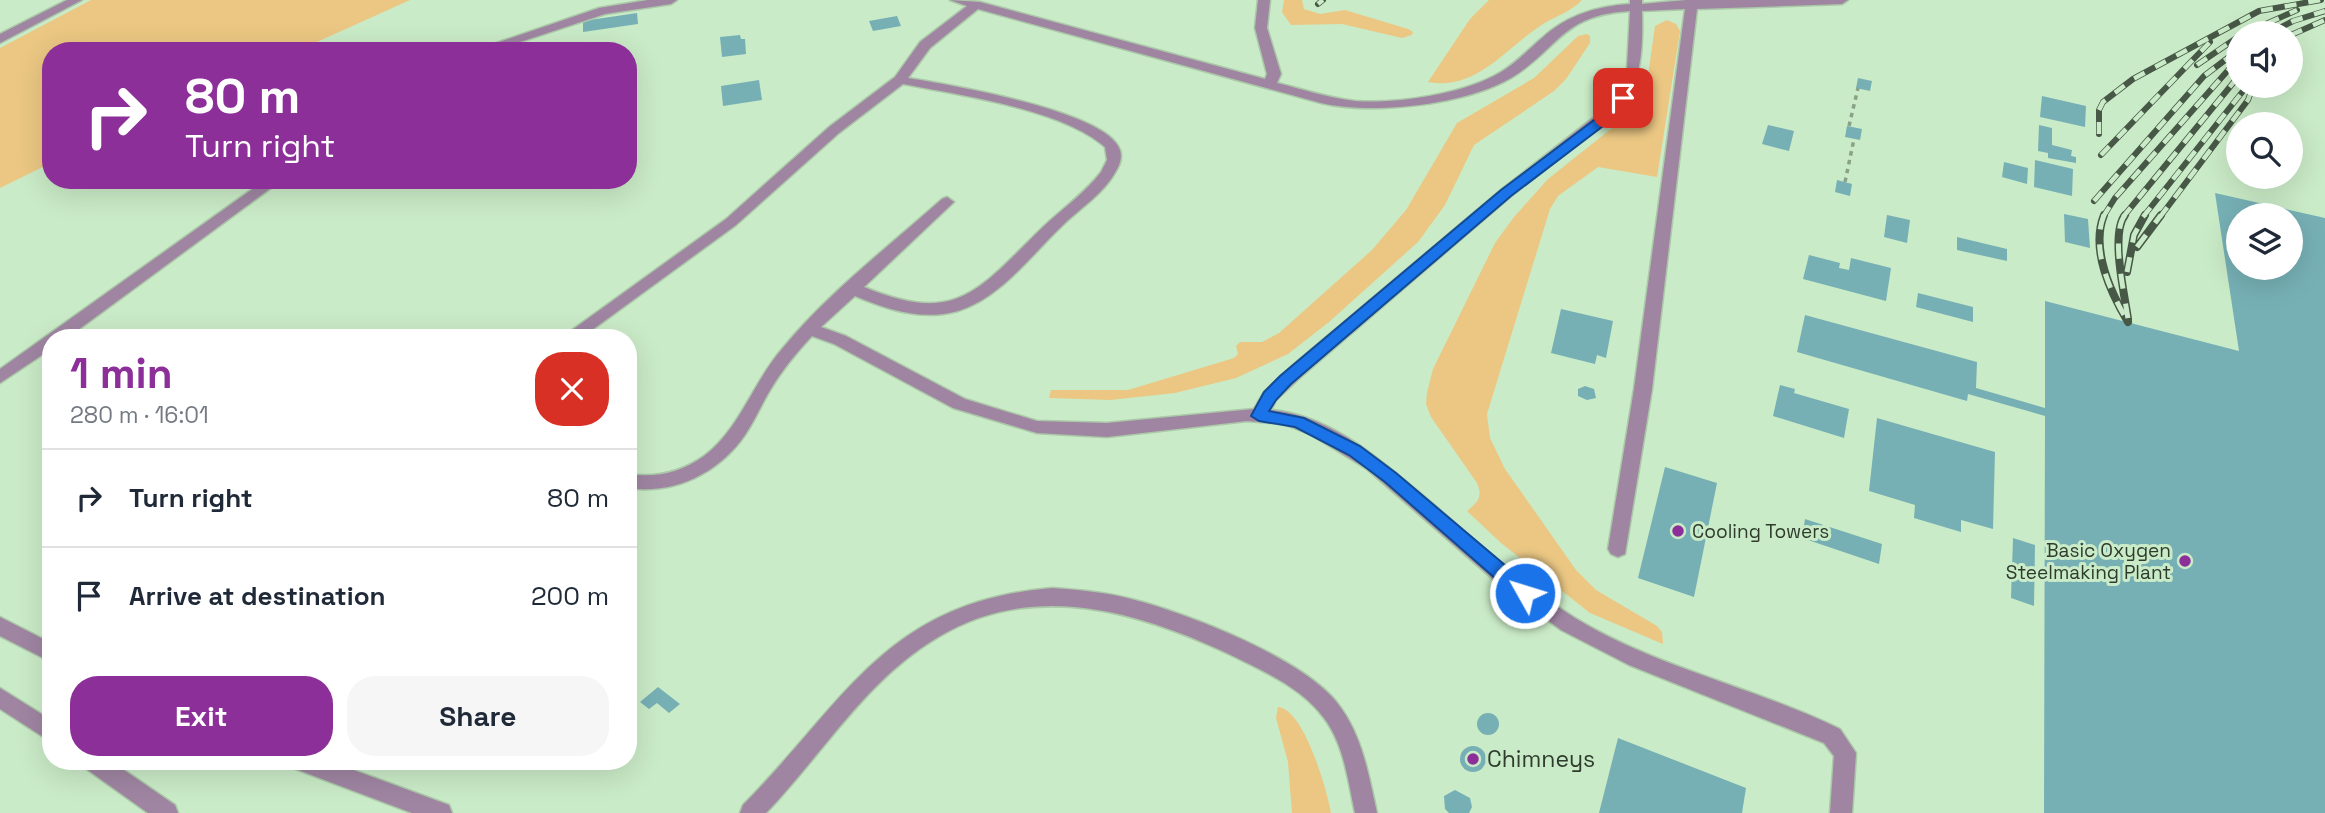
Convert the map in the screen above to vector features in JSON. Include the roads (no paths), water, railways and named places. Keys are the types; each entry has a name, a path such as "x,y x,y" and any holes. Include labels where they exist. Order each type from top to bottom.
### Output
{"lane":[{"path":"0,39 76,0"},
{"path":"507,42 596,13 671,0"},
{"path":"956,0 1326,100 1364,105 1412,100 1474,88 1505,76 1573,20 1592,13 1636,4 1842,0"},
{"path":"1264,0 1261,28 1274,74 1269,85"},
{"path":"1259,416 1270,396 1298,370 1506,193 1618,106 1629,88 1634,64 1636,4"},
{"path":"1618,549 1643,389 1692,4"},
{"path":"582,329 710,238 834,130 900,80 925,45 976,5"},
{"path":"853,289 912,310 945,308 967,301 997,278 1096,185 1112,166 1114,158 1113,148 1106,138 1082,125 983,95 900,80"},
{"path":"67,329 262,189"},
{"path":"637,483 667,481 695,470 718,455 741,427 772,372 809,329 947,202"},
{"path":"809,329 831,335 929,390 960,404 1037,427 1097,431 1223,416 1259,416 1298,422 1354,451 1391,477 1525,593 1590,637 1636,659 1786,715 1832,736 1845,753 1841,813"},
{"path":"0,377 42,347"},
{"path":"751,813 860,691 908,646 936,628 982,608 1044,596 1094,599 1152,612 1229,645 1296,681 1323,702 1341,728 1354,764 1366,813"},
{"path":"0,626 42,648"},
{"path":"0,697 42,726"},
{"path":"106,770 167,813"},
{"path":"325,770 441,813"}],"railway":[{"path":"1318,4 1323,0"},
{"path":"2099,134 2099,110 2103,102 2133,79 2259,11 2321,0"},
{"path":"2273,21 2297,10"},
{"path":"2293,21 2325,11"},
{"path":"2303,30 2325,20"},
{"path":"2101,155 2210,42"},
{"path":"2197,65 2226,45"},
{"path":"2094,201 2204,76 2226,59"},
{"path":"2104,216 2115,198 2226,73"},
{"path":"2123,217 2226,92"},
{"path":"2143,217 2237,98"},
{"path":"2160,217 2249,98"},
{"path":"2125,215 2121,224 2119,250 2128,319"},
{"path":"2127,272 2134,235 2145,215"},
{"path":"2137,247 2161,215"},
{"path":"2104,216 2099,242 2104,271 2128,322"}],"place":[{"name":"Cooling Towers","path":"1678,531"},
{"name":"Basic Oxygen Steelmaking Plant","path":"2185,561"},
{"name":"Chimneys","path":"1473,759"}]}
